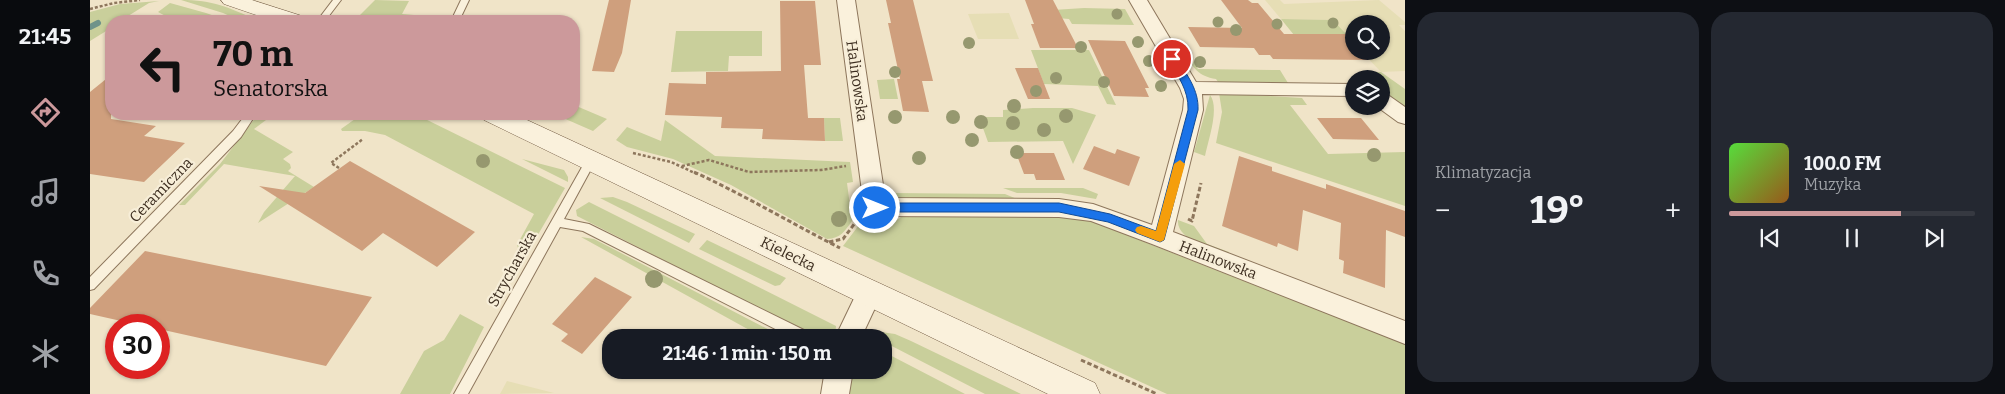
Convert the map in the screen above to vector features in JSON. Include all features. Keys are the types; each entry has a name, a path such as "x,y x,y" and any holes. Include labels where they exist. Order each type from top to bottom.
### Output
{"main road":[{"path":"231,0 281,14"},
{"name":"Kielecka","path":"506,120 1083,394"}],"street":[{"name":"Halinowska","path":"846,0 875,208 1059,208 1110,218 1405,333"},
{"path":"1138,0 1190,88 1194,99 1193,110 1160,237"},
{"path":"1190,88 1345,90"},
{"path":"1390,106 1405,117"},
{"path":"852,329 869,293"},
{"path":"835,394 838,379"}],"lane":[{"path":"326,15 337,0"},
{"path":"458,15 465,0"},
{"name":"Ceramiczna","path":"90,285 237,134 247,120"},
{"name":"Strycharska","path":"461,394 591,160"},
{"path":"557,222 585,227 789,329"}],"path":[{"path":"90,9 114,3 140,0"},
{"path":"339,168 331,163 363,139"},
{"path":"630,152 671,162 729,188 784,220 829,242"},
{"path":"682,167 698,161 709,160 749,172 820,170 854,164"}],"shaded area":[{"path":"1265,0 1280,0 1284,4 1379,0 1405,22 1405,25 1399,25 1405,31 1405,71 1379,70 1370,60 1390,60 1390,15 1345,15 1345,33 1333,20 1281,19"},
{"path":"1009,13 1019,39 978,39 968,14"},
{"path":"507,381 554,393 500,394"}],"green space":[{"path":"181,0 203,1 246,15 228,15"},
{"path":"375,0 409,1 402,14 414,15 360,15"},
{"path":"159,1 149,3 130,15 105,15 105,32 90,41 90,12 120,4"},
{"path":"170,3 212,15 164,15 158,12"},
{"path":"1084,8 1125,9 1134,25 1072,24 1069,19 1057,18 1053,10"},
{"path":"1281,19 1333,20 1345,33 1311,56"},
{"path":"676,31 762,31 762,56 729,56 728,71 671,72"},
{"path":"1031,50 1089,50 1116,105 1107,104 1098,86 1044,84"},
{"path":"1185,53 1188,53 1198,69 1280,70 1288,83 1218,82 1216,79 1200,73"},
{"path":"1390,78 1405,89 1405,110 1390,99"},
{"path":"894,79 898,99 880,99 877,80"},
{"path":"1219,93 1302,98 1307,105 1290,105 1328,154 1405,152 1405,206 1216,143 1222,112"},
{"path":"1210,95 1213,101 1214,116 1205,156 1194,152"},
{"path":"580,108 607,119 593,131 568,120 580,120"},
{"path":"1072,108 1096,115 1073,164 1063,141 988,142 979,117 1003,117 1003,110"},
{"path":"824,118 840,118 843,141 825,141"},
{"path":"254,120 266,120 254,129 293,152 283,159 290,164 291,168 288,171 314,187 258,223 264,212 295,176 224,164 185,205 179,205 220,164"},
{"path":"354,120 427,120 565,188 528,252 519,251 517,245 534,214 385,135 365,131 342,131 341,129"},
{"path":"665,120 715,156 850,162 853,182 847,183 852,221 839,236 827,239 731,185 673,159 627,147 616,140 627,127 661,141"},
{"path":"522,159 564,170 568,177 568,182"},
{"path":"1003,188 1083,188 1098,194 1096,199 1061,193 1017,193"},
{"path":"891,193 1005,194 1017,199 901,198 892,196"},
{"path":"613,197 695,234 689,243 600,198"},
{"path":"589,202 836,326 836,329 799,329 577,216 576,210"},
{"path":"901,217 1064,217 1091,221 1405,344 1405,394 1167,394 843,246 859,225 881,225 881,221 897,220"},
{"path":"1178,220 1194,226 1207,244 1229,252 1228,256 1189,239 1179,227"},
{"path":"581,237 594,239 768,329 748,329"},
{"path":"707,240 786,278 780,285 775,286 699,249"},
{"path":"460,314 484,327 450,394 400,394 424,351 444,340"},
{"path":"892,334 1021,394 985,394 892,346"},
{"path":"892,356 965,394 848,394 850,379 892,379"}],"building":[{"path":"609,0 631,0 622,53 614,72 592,71"},
{"path":"886,0 913,0 933,81 922,81 929,112 903,111 897,79 900,79 888,23 891,23"},
{"path":"1025,0 1053,0 1078,48 1040,48"},
{"path":"1221,0 1248,0 1252,3 1258,3 1284,34 1345,34 1345,60 1273,59 1270,55 1259,55 1254,48 1200,47 1188,27 1242,28"},
{"path":"780,1 815,1 821,65 804,65 808,118 824,118 825,141 762,139 763,129 721,128 722,117 665,115 669,83 706,84 706,72 781,71"},
{"path":"1088,40 1125,41 1149,88 1145,88 1149,97 1114,96"},
{"path":"1015,68 1038,68 1050,99 1028,99"},
{"path":"105,80 105,120 156,126 144,136 185,143 144,182 90,174 90,92"},
{"path":"1317,118 1361,118 1379,140 1333,139"},
{"path":"1094,146 1115,154 1117,149 1140,157 1129,186 1083,169"},
{"path":"1016,153 1054,153 1065,180 1036,180 1034,174 1024,174"},
{"path":"1239,156 1272,167 1272,171 1326,189 1326,184 1405,211 1405,237 1386,230 1385,288 1343,273 1344,261 1339,259 1341,223 1303,210 1298,251 1278,243 1277,247 1222,226"},
{"path":"350,161 475,232 437,267 383,233 362,251 259,186 305,193"},
{"path":"145,251 372,297 326,366 170,331 170,314 105,314 105,317 90,314 90,308"},
{"path":"595,277 632,297 582,354 561,341 568,334 552,324"}],"waterway":[{"path":"90,27 98,23"}],"slow traffic":[{"path":"1141,230 1160,237 1180,164"}],"route":[{"path":"875,208 1059,208 1077,210 1110,218 1160,237 1185,144 1194,99 1190,88 1172,59"}]}
